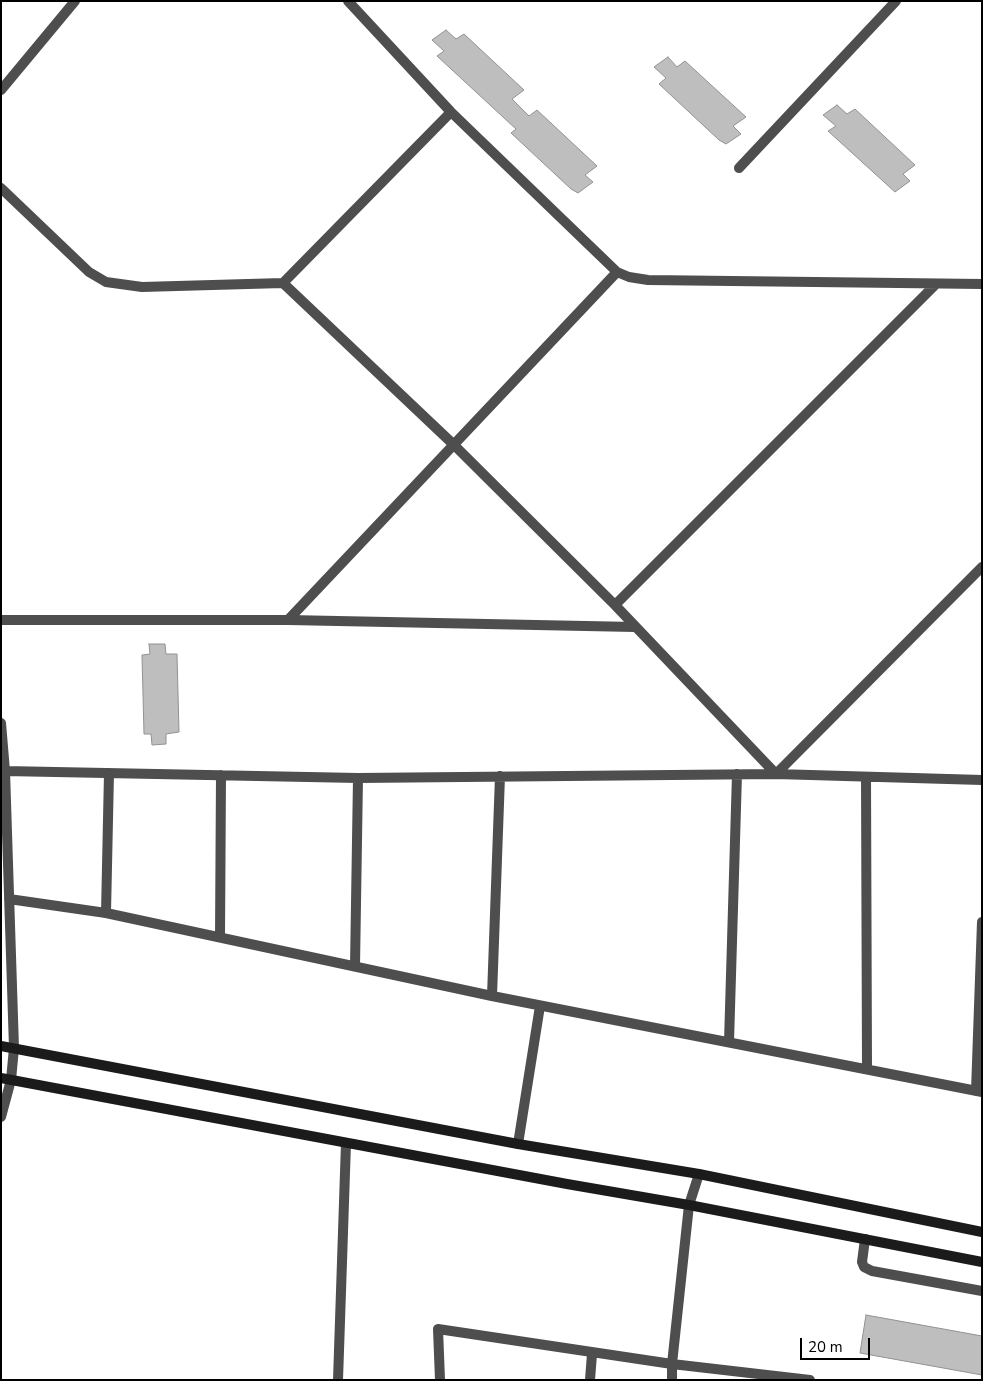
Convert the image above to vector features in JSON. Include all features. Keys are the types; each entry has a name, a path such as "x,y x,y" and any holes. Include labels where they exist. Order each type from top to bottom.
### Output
{"main road":[{"path":"1,1046 518,1144 699,1174 982,1232"},
{"path":"6,1079 689,1205 982,1262"}],"street":[{"path":"1,90 76,1"},
{"path":"348,1 451,112 617,272 629,277 648,280 935,285 982,284"},
{"path":"739,168 896,1"},
{"path":"1,188 89,272 106,282 142,287 283,283 451,112"},
{"path":"288,620 617,272"},
{"path":"283,283 453,444 615,605 776,774"},
{"path":"615,605 935,285"},
{"path":"776,774 982,567"},
{"path":"1,620 288,620 635,627"},
{"path":"1,723 5,771 4,848 9,899 14,1048 6,1079 1,1117"},
{"path":"5,771 358,778 776,774 982,780"},
{"path":"106,913 109,772"},
{"path":"729,1042 737,774"},
{"path":"220,937 221,775"},
{"path":"492,996 500,776"},
{"path":"866,777 867,1070"},
{"path":"354,966 358,778"},
{"path":"9,899 106,913 540,1006 979,1091 982,922"},
{"path":"518,1144 540,1006"},
{"path":"338,1380 346,1143"},
{"path":"672,1380 672,1364 689,1205 699,1174"},
{"path":"865,1239 862,1262 864,1267 872,1271 982,1291"},
{"path":"440,1380 438,1329 592,1354 810,1380"},
{"path":"590,1380 592,1354"}],"building":[{"path":"446,30 456,39 464,34 524,90 512,99 529,116 537,110 597,166 585,175 593,182 578,193 571,189 511,133 516,129 437,56 444,51 432,40"},
{"path":"668,57 677,67 685,61 746,117 733,126 741,134 726,144 719,140 659,84 666,78 654,67"},
{"path":"837,105 847,114 855,109 915,165 903,174 910,181 895,192 828,131 836,126 823,115"},
{"path":"149,644 165,644 166,654 177,654 179,732 166,734 166,744 152,745 151,734 144,734 142,655 150,654"},
{"path":"866,1315 982,1336 982,1375 860,1353"}]}
